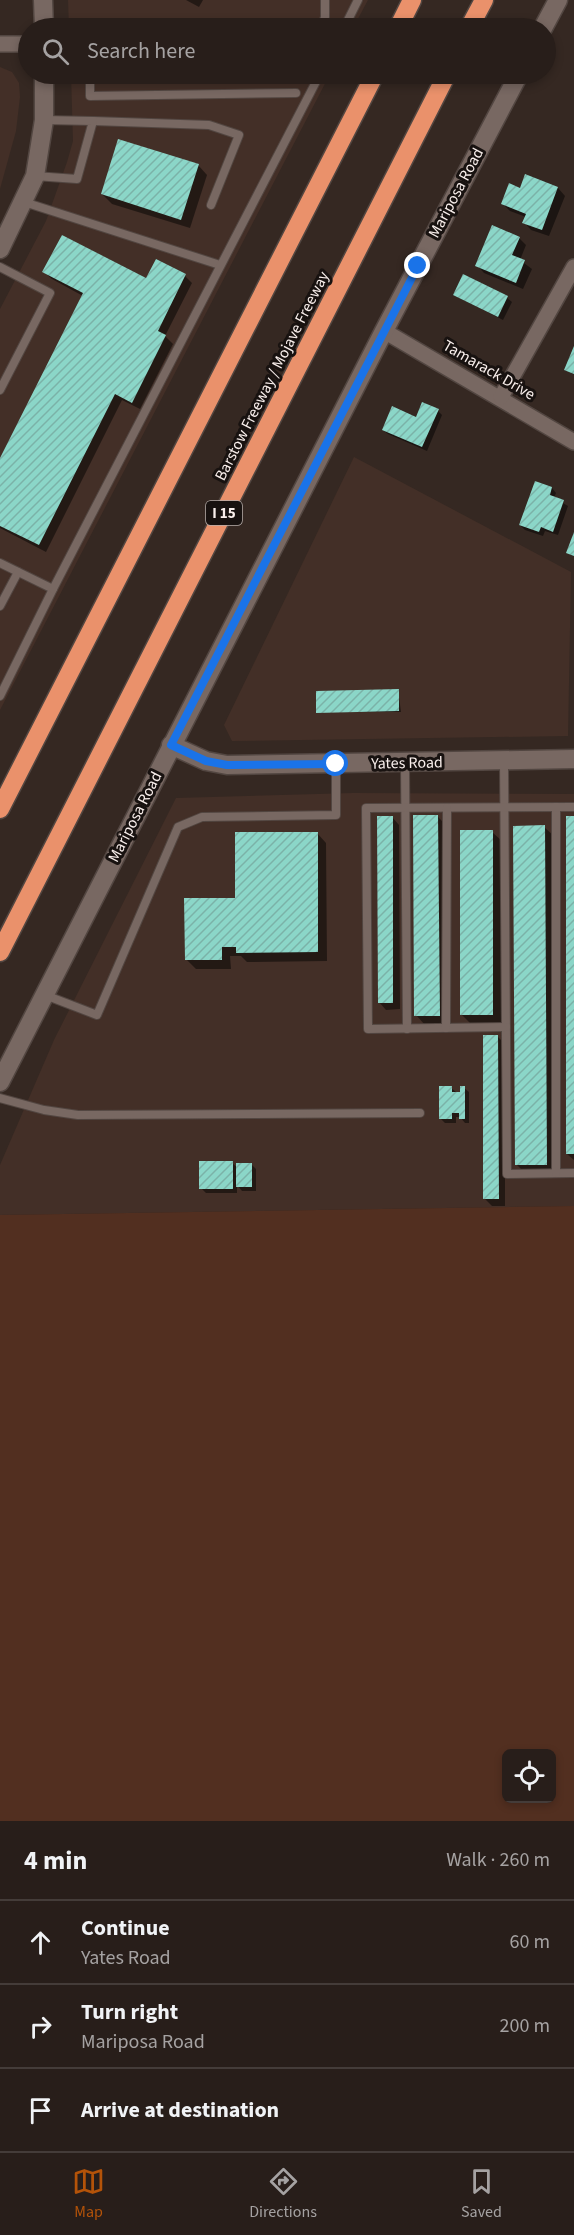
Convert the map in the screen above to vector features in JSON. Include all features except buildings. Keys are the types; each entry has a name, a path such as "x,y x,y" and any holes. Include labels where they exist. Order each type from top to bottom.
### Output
{"highway":[{"path":"403,18 412,0"},
{"path":"474,18 484,0"},
{"path":"0,809 370,84"},
{"name":"Barstow Freeway / Mojave Freeway","path":"0,952 442,84"}],"main road":[{"path":"43,0 44,18"},
{"path":"548,18 558,0"},
{"path":"0,249 35,176 44,120 44,84"},
{"name":"Mariposa Road","path":"0,1082 384,331 514,84"},
{"name":"Yates Road","path":"171,745 206,761 227,765 574,759"}],"street":[{"path":"0,45 18,44"},
{"path":"501,397 574,267"},
{"name":"Tamarack Drive","path":"384,331 501,397 574,442"}],"lane":[{"path":"324,18 325,0"},
{"path":"349,18 358,0"},
{"path":"90,84 90,96 297,93"},
{"path":"0,696 53,589 315,84"},
{"path":"44,120 209,125 239,135 211,205"},
{"path":"35,176 77,179 93,121"},
{"path":"24,202 220,265"},
{"path":"0,267 50,293 0,390"},
{"path":"0,563 53,589"},
{"path":"0,606 18,572"},
{"path":"504,761 507,1174 574,1173"},
{"path":"405,763 407,1029"},
{"path":"45,994 97,1015 178,827 202,818 336,815 336,764"},
{"path":"556,807 556,1173"},
{"path":"506,1027 368,1029 366,808 574,807"},
{"path":"446,1028 447,808"},
{"path":"0,1098 44,1110 78,1115 420,1113"}],"shaded area":[{"path":"68,0 368,0 358,18 69,18"},
{"path":"0,67 12,72 19,84 20,97 16,131 0,189"},
{"path":"71,84 325,84 0,710 0,309 46,221 73,141"},
{"path":"354,457 571,572 568,736 232,741 224,725"},
{"path":"353,793 574,794 574,1206 0,1215 0,1165 54,1040 176,798"},
{"path":"574,1206 574,1821 0,1821 0,1215"}],"route":[{"path":"336,764 227,765 206,761 171,745 418,266"}]}
